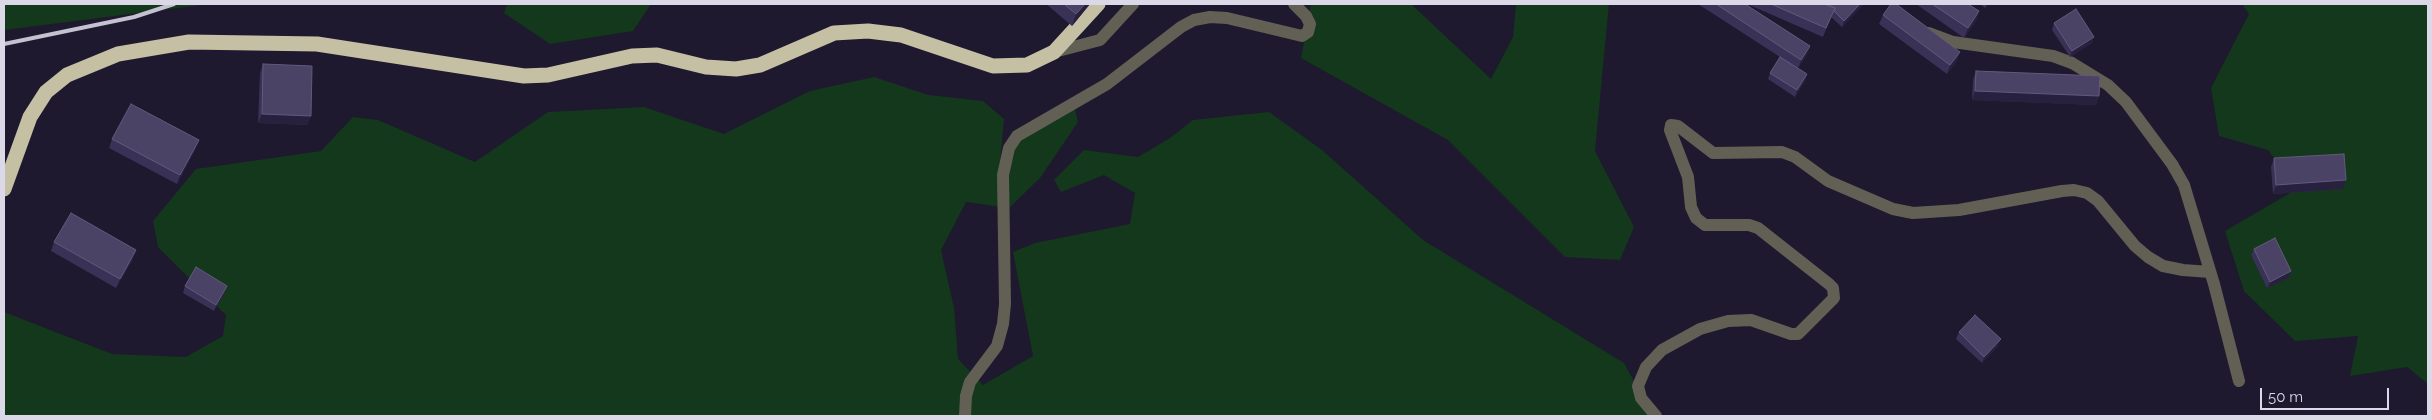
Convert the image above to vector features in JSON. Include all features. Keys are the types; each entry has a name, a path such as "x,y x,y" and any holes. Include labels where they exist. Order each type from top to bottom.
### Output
{"highway":[{"path":"4,188 30,117 46,92 67,76 118,54 189,42 317,44 524,76 548,75 632,56 657,55 706,67 736,69 760,65 834,33 868,31 901,35 993,66 1027,65 1054,52 1098,4"}],"street":[{"path":"1054,52 1100,40 1133,4"},
{"path":"965,416 966,396 970,382 997,346 1003,324 1005,304 1002,175 1009,148 1018,136 1107,84 1181,27 1194,20 1210,17 1227,18 1302,36 1308,32 1310,24 1306,16 1294,4"},
{"path":"1922,28 1944,40 2053,56 2072,62 2108,85 2140,120 2172,164 2184,185 2210,272 2239,381"},
{"path":"1656,416 1641,398 1638,386 1646,367 1662,350 1700,329 1728,321 1751,320 1791,334 1798,334 1834,298 1833,288 1829,284 1758,228 1749,225 1705,225 1696,218 1691,207 1688,177 1670,130 1672,125 1678,126 1713,153 1782,152 1794,157 1828,181 1893,209 1912,213 1959,210 2062,191 2074,190 2087,193 2148,257 2163,266 2210,272"}],"green space":[{"path":"4,4 209,4 4,30"},
{"path":"507,4 651,4 633,31 550,44 504,13"},
{"path":"1311,4 1411,4 1491,79 1513,37 1516,4 1609,4 1595,151 1634,227 1620,260 1565,257 1448,140 1301,58"},
{"path":"2242,4 2428,4 2428,384 2407,367 2350,376 2358,336 2295,341 2244,291 2225,231 2297,189 2268,150 2219,136 2211,88 2249,14"},
{"path":"874,77 928,95 983,101 1004,119 1000,162 1032,127 1075,109 1078,122 1040,178 1009,208 966,202 941,250 954,308 958,359 983,385 1033,356 1013,252 1035,243 1130,224 1135,193 1104,175 1061,192 1054,180 1084,150 1138,157 1170,138 1193,120 1269,112 1322,150 1423,240 1624,363 1653,416 4,416 4,312 112,354 186,357 223,336 226,315 158,247 153,221 196,169 321,151 353,117 378,120 475,162 548,112 644,107 724,134 810,91"}],"building":[{"path":"1064,4 1085,4 1076,14"},
{"path":"1716,4 1745,4 1810,46 1801,60"},
{"path":"1771,4 1824,4 1835,8 1826,28"},
{"path":"1826,4 1860,4 1844,21 1834,11 1835,8"},
{"path":"1891,4 1896,4 1960,52 1950,65 1883,15"},
{"path":"1932,4 1968,4 1979,11 1968,28"},
{"path":"2076,9 2094,37 2072,51 2054,23"},
{"path":"1780,57 1807,74 1797,90 1770,73"},
{"path":"263,64 312,66 311,116 262,114"},
{"path":"1976,71 2100,76 2099,96 1975,91"},
{"path":"131,104 199,140 180,175 112,139"},
{"path":"2344,154 2346,180 2276,185 2274,158"},
{"path":"71,213 136,250 120,279 54,242"},
{"path":"2275,238 2291,271 2270,282 2254,249"},
{"path":"196,267 227,286 216,305 185,286"},
{"path":"1975,315 2001,339 1984,357 1959,332"}],"railway":[{"path":"4,44 134,17 174,4"}]}
